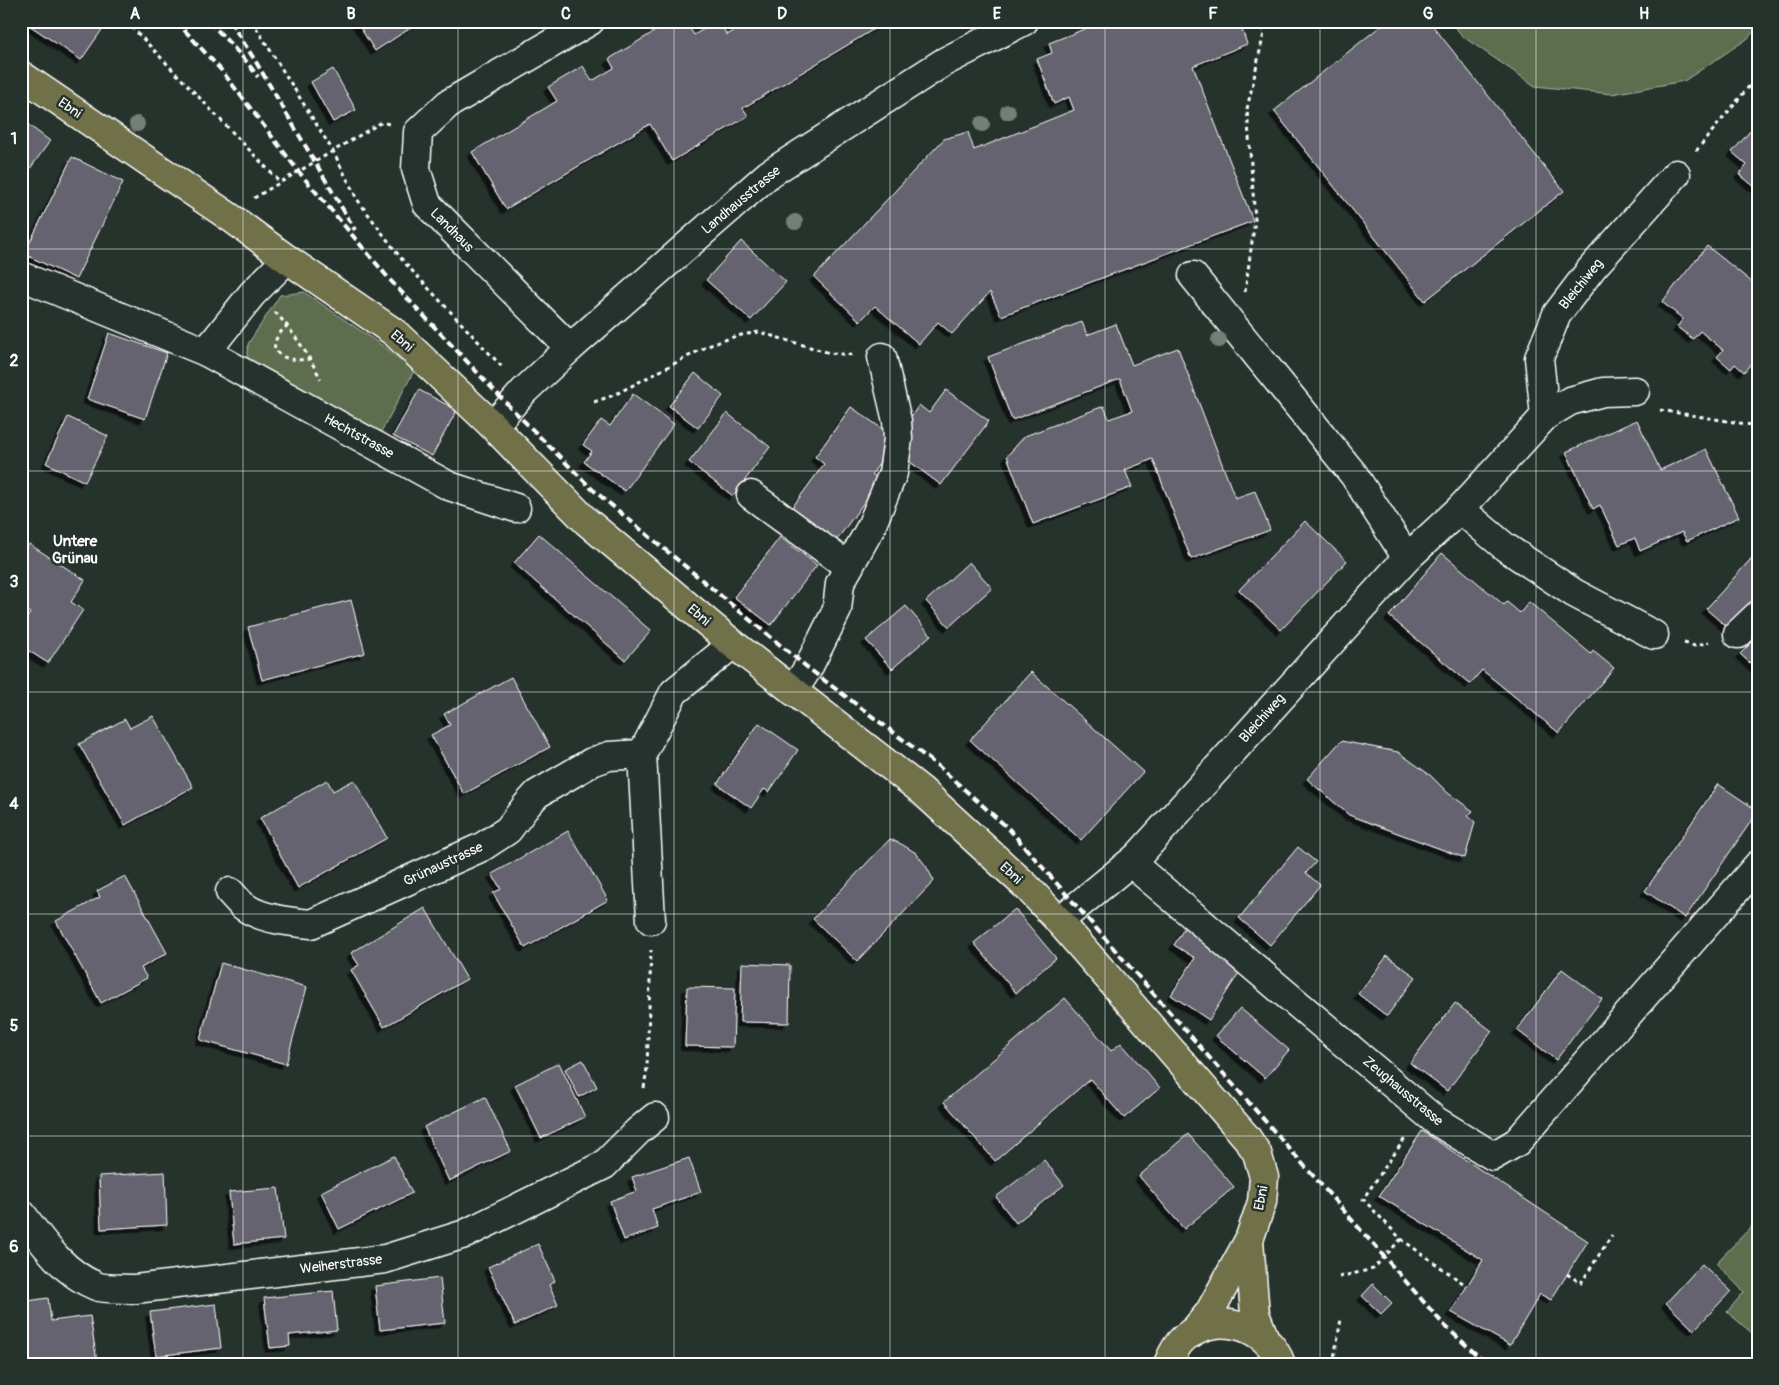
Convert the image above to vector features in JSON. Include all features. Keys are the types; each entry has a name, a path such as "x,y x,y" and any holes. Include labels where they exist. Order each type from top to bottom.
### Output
{"main road":[{"name":"Ebni","path":"21,75 234,220 286,259 395,333 493,426 586,521 733,644 921,790 1027,887 1059,921 1247,1138 1257,1153 1264,1177 1262,1202 1249,1240 1208,1312 1192,1333 1178,1344 1168,1364"},
{"name":"Ebni","path":"1249,1240 1255,1314 1265,1339 1274,1349 1280,1364"},
{"path":"1192,1333 1210,1324 1230,1323 1248,1328 1265,1339"}],"street":[{"path":"418,132 448,104 590,21"},
{"name":"Landhausstrasse","path":"493,426 524,391 570,348 769,174 944,62 1024,21"},
{"name":"Landhaus","path":"418,132 416,169 427,204 570,348"},
{"name":"Bleichiweg","path":"1545,416 1539,358 1557,314 1592,268 1676,174"},
{"path":"206,352 252,294 286,259"},
{"name":"Hechtstrasse","path":"21,276 206,352 449,486 516,508"},
{"path":"1193,276 1354,475 1407,558"},
{"path":"793,691 808,668 837,610 840,582 871,527 893,473 898,439 897,420 882,357"},
{"name":"Bleichiweg","path":"1059,921 1131,864 1407,558 1460,509 1545,416 1570,401 1602,392 1635,391"},
{"path":"751,495 849,567"},
{"path":"1460,509 1505,547 1574,593 1654,635"},
{"path":"1738,634 1758,615"},
{"path":"652,920 642,754 674,692 733,644"},
{"name":"Grünaustrasse","path":"230,892 244,907 255,913 290,922 311,924 482,846 508,830 537,794 592,762 609,756 642,754"},
{"name":"Zeughausstrasse","path":"1131,864 1436,1121 1494,1156 1517,1142 1758,866"},
{"name":"Weiherstrasse","path":"21,1213 44,1245 67,1269 97,1286 135,1289 385,1259 465,1234 604,1165 647,1124"}],"path":[{"path":"126,21 281,183"},
{"path":"252,21 333,151 357,199 403,261 524,391"},
{"path":"1245,297 1255,220 1247,109 1264,34 1258,21"},
{"path":"1676,174 1751,84 1758,80"},
{"path":"247,201 281,183 382,122 418,132"},
{"path":"271,308 288,325 310,358 324,385"},
{"path":"288,325 275,338 273,344 276,351 282,356 289,358 299,360 310,358"},
{"path":"594,402 614,395 708,346 736,336 759,332 830,353 882,357"},
{"path":"1635,391 1641,407 1758,426"},
{"path":"647,1124 652,920"},
{"path":"1407,1136 1363,1199 1401,1239 1467,1286"},
{"path":"1567,1274 1581,1283 1612,1235"},
{"path":"1339,1277 1373,1269 1401,1239"},
{"path":"1333,1364 1341,1319"}],"green space":[{"path":"1451,21 1758,21 1758,27 1747,39 1684,81 1612,94 1535,86 1462,36"},
{"path":"304,292 386,348 414,371 380,434 249,360 247,354 248,344 280,295"},
{"path":"1758,1220 1758,1338 1727,1312 1744,1292 1716,1263"}],"building":[{"path":"23,21 108,21 81,60"},
{"path":"356,21 417,21 418,23 375,51"},
{"path":"672,21 685,21 694,35 717,21 727,35 751,21 883,21 884,23 743,108 748,116 672,161 650,124 506,209 472,152 557,101 548,87 583,66 592,81 614,68 609,59"},
{"path":"1105,21 1239,21 1247,44 1193,66 1253,221 1001,316 990,292 952,334 938,322 919,344 875,306 860,321 814,277 944,139 968,132 974,150 1074,110 1069,97 1054,104 1037,59 1052,53 1049,43"},
{"path":"1387,21 1429,21 1564,191 1425,301 1274,111"},
{"path":"333,69 356,110 333,122 311,82"},
{"path":"22,120 50,141 24,177 21,175"},
{"path":"1758,122 1758,187 1756,188 1739,174 1747,165 1732,152"},
{"path":"72,157 123,182 76,279 24,254"},
{"path":"741,241 786,282 751,320 706,280"},
{"path":"1707,246 1758,287 1758,355 1744,372 1735,364 1731,369 1717,357 1723,350 1700,331 1693,339 1677,327 1683,319 1662,302"},
{"path":"1082,322 1087,335 1116,324 1132,365 1178,348 1235,498 1255,491 1270,530 1191,559 1153,459 1125,470 1132,487 1033,524 1007,456 1025,436 1104,406 1109,419 1132,411 1120,379 1012,420 988,357"},
{"path":"109,333 167,353 145,419 87,399"},
{"path":"695,373 723,396 698,428 669,406"},
{"path":"419,390 457,410 432,456 393,436"},
{"path":"946,390 989,421 941,485 898,453 912,434 903,428 919,405 929,413"},
{"path":"633,394 674,424 625,491 584,462 592,451 583,445 601,420 610,426"},
{"path":"851,407 897,439 872,474 880,480 836,541 791,509 824,464 815,457"},
{"path":"727,413 770,447 733,496 689,462"},
{"path":"68,417 108,436 85,482 46,463"},
{"path":"1637,420 1660,470 1706,449 1739,517 1687,541 1682,532 1640,551 1635,538 1619,545 1600,505 1593,509 1566,452"},
{"path":"1305,521 1347,561 1281,630 1239,590"},
{"path":"539,534 651,631 625,660 514,563"},
{"path":"780,537 817,565 771,625 734,597"},
{"path":"29,544 85,580 71,602 83,610 48,663 21,646 21,627 30,613 21,607 21,556"},
{"path":"1758,551 1758,596 1728,628 1706,609"},
{"path":"1442,553 1504,605 1507,602 1520,613 1529,602 1591,654 1593,651 1614,668 1559,733 1482,670 1470,684 1389,616"},
{"path":"969,562 992,588 949,627 926,601"},
{"path":"351,600 365,653 262,680 248,627"},
{"path":"906,606 931,635 892,669 866,640"},
{"path":"1758,636 1758,670 1740,654"},
{"path":"1031,672 1143,772 1081,840 970,740"},
{"path":"511,677 550,747 464,794 431,735 450,725 444,714"},
{"path":"153,716 193,787 125,825 79,744 125,719 130,728"},
{"path":"759,723 798,750 769,792 764,789 751,808 717,784"},
{"path":"1341,741 1398,752 1430,775 1448,793 1473,811 1468,816 1475,822 1465,858 1349,815 1307,779"},
{"path":"327,780 333,791 354,780 387,838 298,888 260,818"},
{"path":"1718,784 1758,811 1685,918 1645,891"},
{"path":"568,831 608,900 525,948 493,893 501,889 492,874"},
{"path":"890,839 916,853 934,881 857,961 813,919"},
{"path":"1298,847 1316,862 1306,873 1320,885 1270,945 1239,918"},
{"path":"125,876 167,953 141,968 147,978 101,1003 56,921 100,897 97,891"},
{"path":"425,908 467,979 384,1027 351,970 359,965 351,953"},
{"path":"1015,909 1056,958 1016,993 974,943"},
{"path":"1185,927 1244,965 1209,1020 1171,995 1195,958 1174,945"},
{"path":"1387,956 1416,977 1387,1016 1358,994"},
{"path":"221,963 307,987 286,1064 200,1040"},
{"path":"742,963 790,965 789,1023 740,1022"},
{"path":"1562,969 1602,999 1556,1060 1517,1030"},
{"path":"687,987 735,988 733,1047 685,1046"},
{"path":"1065,998 1111,1051 1121,1043 1160,1088 1124,1118 1090,1079 995,1161 944,1102"},
{"path":"1455,1003 1492,1031 1447,1091 1410,1063"},
{"path":"1240,1008 1289,1050 1265,1078 1216,1036"},
{"path":"583,1060 597,1087 579,1097 565,1069"},
{"path":"559,1063 585,1117 541,1138 515,1085"},
{"path":"485,1097 511,1151 449,1181 424,1127"},
{"path":"1422,1131 1588,1241 1551,1300 1540,1294 1510,1345 1451,1312 1483,1260 1379,1196"},
{"path":"1188,1134 1234,1187 1184,1229 1139,1176"},
{"path":"394,1156 412,1193 339,1229 321,1192"},
{"path":"689,1158 701,1192 652,1209 658,1228 624,1240 610,1201 637,1191 632,1177"},
{"path":"1044,1160 1064,1185 1016,1223 996,1197"},
{"path":"165,1172 167,1225 101,1229 99,1176"},
{"path":"278,1188 284,1239 234,1244 229,1192"},
{"path":"538,1244 555,1281 549,1285 558,1305 515,1325 488,1267"},
{"path":"1702,1264 1731,1291 1694,1330 1666,1303"},
{"path":"440,1278 445,1323 380,1330 375,1286"},
{"path":"1373,1284 1392,1303 1381,1314 1362,1296"},
{"path":"333,1291 337,1330 289,1335 290,1346 270,1348 264,1298"},
{"path":"48,1298 51,1321 90,1316 97,1362 82,1364 27,1364 21,1323 21,1302"},
{"path":"216,1304 221,1348 156,1356 150,1312"}],"railway":[{"path":"176,21 222,71 299,172 391,281 510,407 592,489 808,668 938,766 1009,829 1444,1325 1487,1364"},
{"path":"209,21 246,61 258,77"},
{"path":"230,21 355,230"}],"district":[{"name":"Untere Grünau","path":"75,550"}]}
